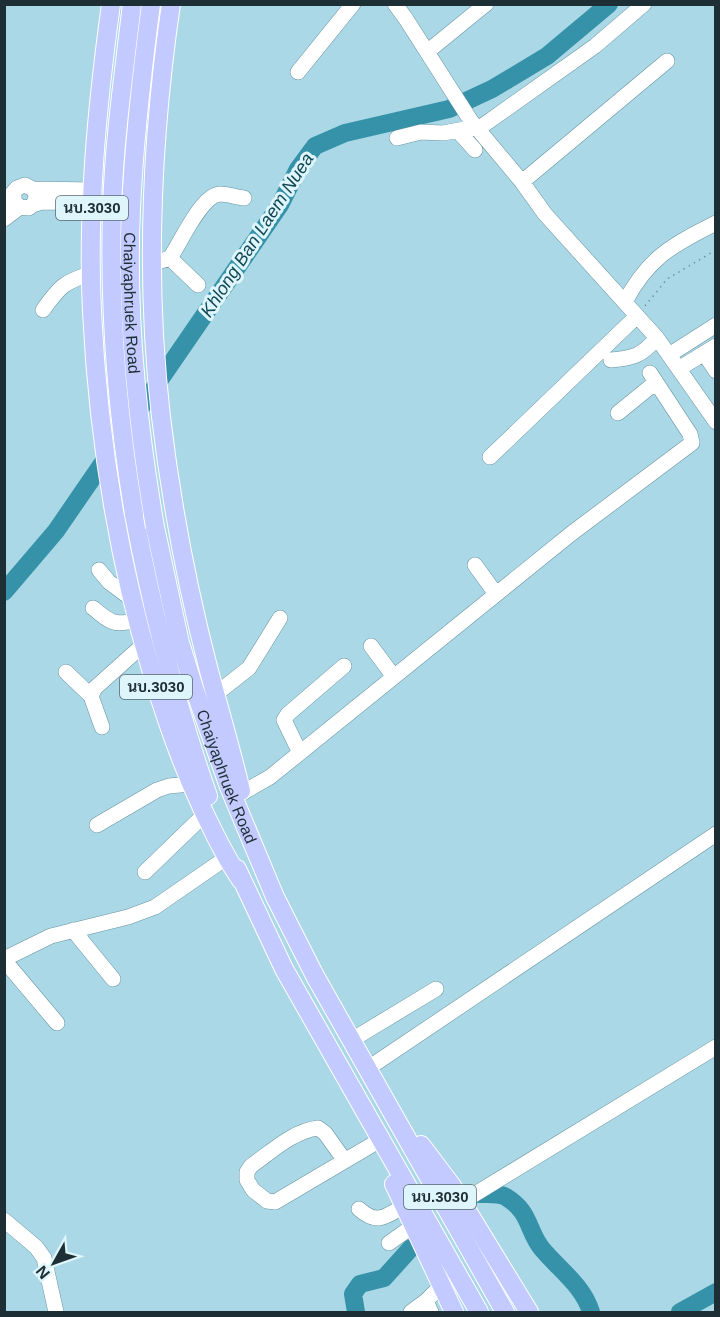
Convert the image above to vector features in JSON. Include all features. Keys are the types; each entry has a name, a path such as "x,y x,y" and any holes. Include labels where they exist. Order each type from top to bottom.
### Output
{"main road":[{"name":"Chaiyaphruek Road","path":"111,4 97,117 92,273 92,310 99,411 109,482 123,561 143,645 168,727 225,858 241,880"},
{"name":"Chaiyaphruek Road","path":"132,4 120,100 112,207 115,350 119,403 134,514 152,606 179,707 214,811 241,880 284,969 479,1312"},
{"name":"Chaiyaphruek Road","path":"151,4 139,98 131,209 130,253 136,389 140,435 155,526 180,643 229,787 293,935 350,1041 506,1312"},
{"name":"Chaiyaphruek Road","path":"171,4 158,113 151,264 161,406 172,494 191,595 242,793 253,845"},
{"path":"97,117 104,140 111,146 129,150 145,142 151,135 158,113"},
{"path":"370,1075 452,1186 529,1312"},
{"path":"354,1093 454,1312"}],"street":[{"path":"298,72 353,4"},
{"path":"395,4 452,94 475,125 545,214 657,338 710,402 716,422"},
{"path":"427,52 486,4"},
{"path":"397,138 421,132 443,134 475,125 595,46 644,4"},
{"path":"522,182 667,61"},
{"path":"458,130 475,150"},
{"path":"25,185 33,189 93,197 42,202 26,206 9,197 17,188 25,185"},
{"path":"4,219 36,197 33,189"},
{"path":"151,264 170,258 185,232 213,196 219,194 244,198"},
{"path":"625,302 636,282 653,261 670,248 716,223"},
{"path":"170,258 198,285"},
{"path":"43,310 66,282 92,273"},
{"path":"490,457 637,316"},
{"path":"669,355 716,325"},
{"path":"611,360 641,354 657,338"},
{"path":"680,368 710,349 716,371"},
{"path":"242,793 270,777 572,533 692,443 690,434 653,377 618,413"},
{"path":"475,565 496,594"},
{"path":"99,570 109,582 132,599"},
{"path":"93,608 113,622 121,624 137,620"},
{"path":"216,695 249,668 280,618"},
{"path":"91,696 102,681 143,645"},
{"path":"371,646 394,676"},
{"path":"300,753 284,720 344,666"},
{"path":"66,672 91,696 102,727"},
{"path":"98,825 156,790 191,784"},
{"path":"145,872 205,814"},
{"path":"370,1075 716,834"},
{"path":"57,1023 4,959 51,936 128,917 155,907 225,858"},
{"path":"73,930 113,978"},
{"path":"350,1041 436,989"},
{"path":"462,1202 716,1047"},
{"path":"345,1161 325,1133 318,1128 307,1129 251,1166 246,1180 253,1190 267,1201 275,1202 345,1161 375,1143"},
{"path":"359,1209 368,1217 379,1219 404,1206"},
{"path":"4,1220 36,1247 44,1258 56,1312"},
{"path":"389,1243 413,1226"},
{"path":"411,1312 428,1307 441,1286"}],"path":[{"path":"637,316 667,279 716,250"}],"waterway":[{"name":"Khlong Ban Laem Nuea","path":"4,592 56,531 280,205 298,169 315,146 345,133 449,109 492,89 547,56 609,4"},
{"path":"479,1194 503,1196 514,1203 525,1216 538,1243 583,1294 591,1312"},
{"path":"356,1312 353,1294 360,1284 384,1278 411,1248"},
{"path":"680,1312 716,1292"}]}
